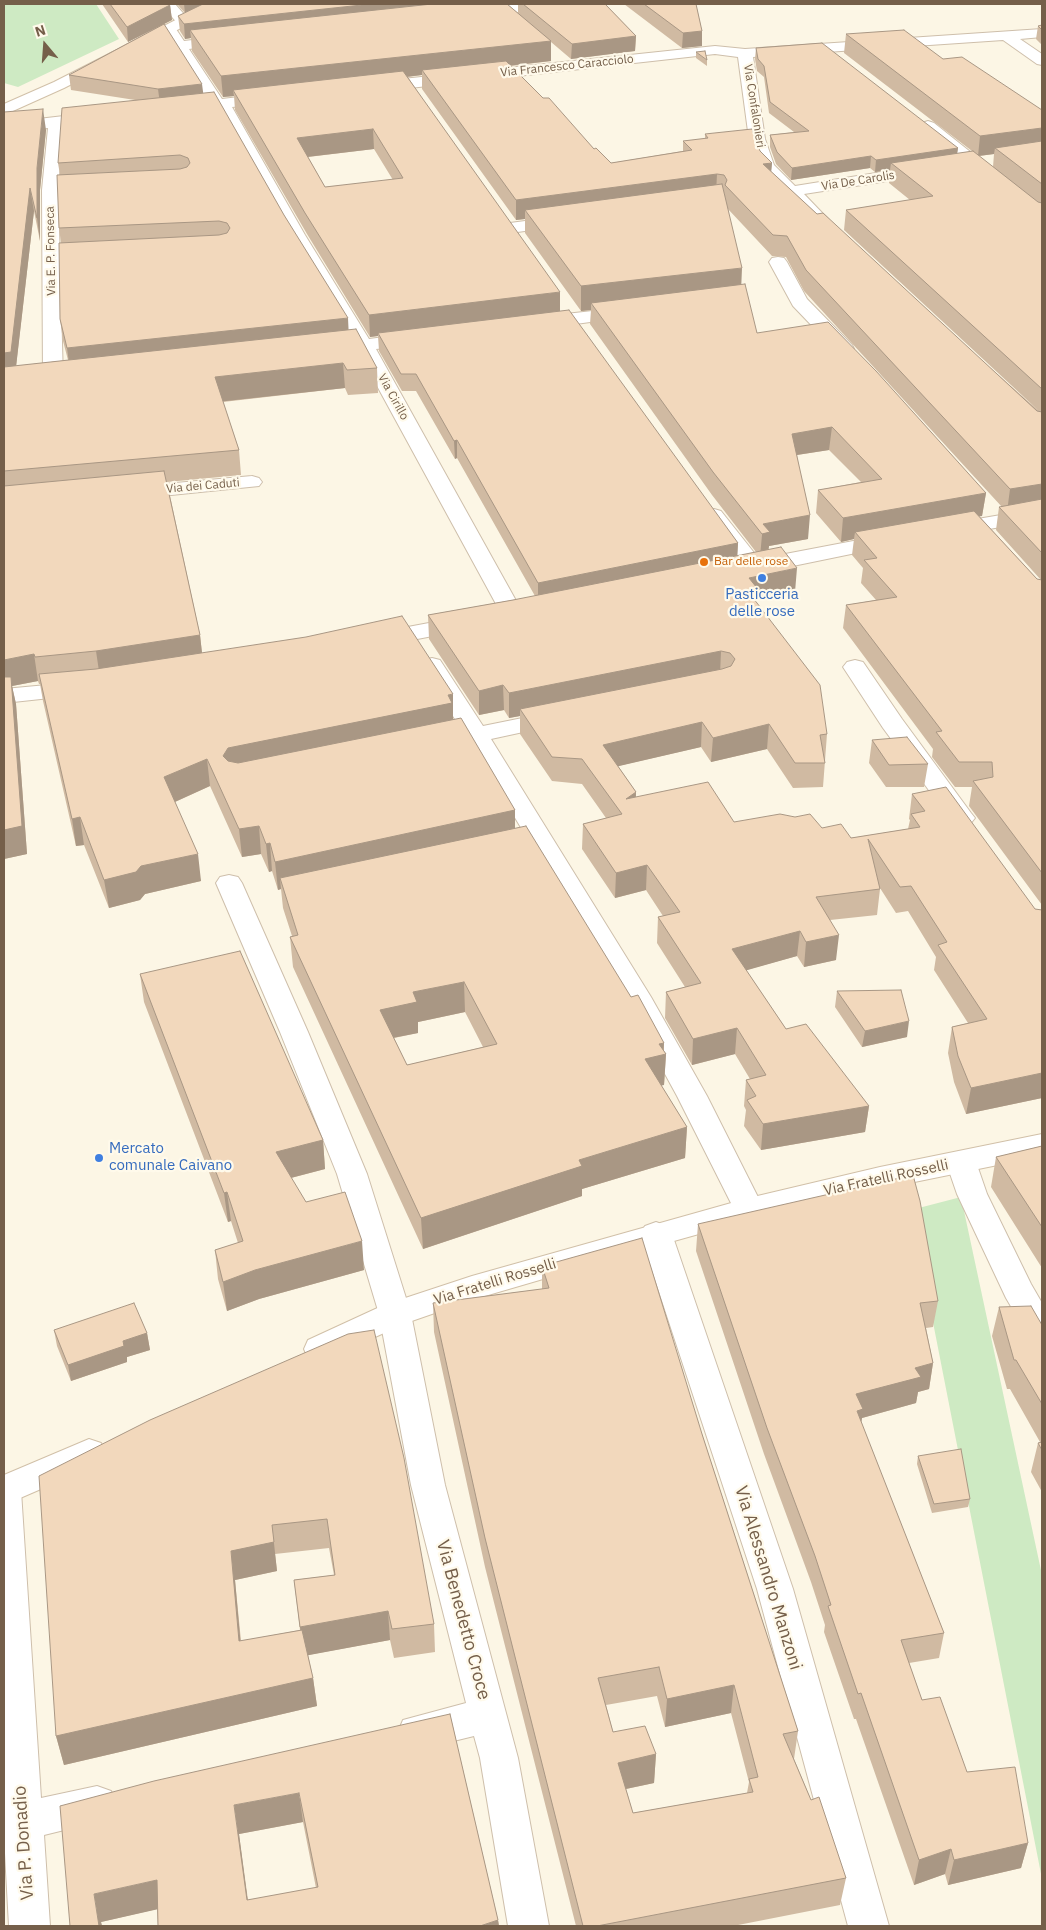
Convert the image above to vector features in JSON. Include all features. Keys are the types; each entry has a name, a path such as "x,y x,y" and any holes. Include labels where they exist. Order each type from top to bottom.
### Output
{"street":[{"name":"Via Cirillo","path":"168,4 176,25 180,46 220,104 296,235 364,345 506,616 410,632"},
{"path":"4,110 59,85 217,4"},
{"path":"465,14 498,7 555,4"},
{"path":"498,7 515,21"},
{"name":"Via Francesco Caracciolo","path":"360,89 715,50 746,53 1042,33"},
{"path":"1005,35 1042,61"},
{"path":"180,46 239,39"},
{"path":"824,47 845,63"},
{"name":"Via Confalonieri","path":"746,53 757,139 766,167 831,231"},
{"path":"555,55 568,66"},
{"path":"409,84 420,100"},
{"path":"170,110 291,96"},
{"path":"4,128 113,116"},
{"path":"919,119 1042,217"},
{"name":"Via E. P. Fonseca","path":"53,380 50,190 56,122"},
{"name":"Via De Carolis","path":"792,191 994,160"},
{"path":"50,190 69,189"},
{"path":"498,212 520,243"},
{"path":"510,228 575,220"},
{"path":"52,257 72,256"},
{"path":"778,262 799,302 855,359"},
{"path":"517,326 644,310"},
{"path":"306,351 431,336"},
{"path":"33,382 72,378"},
{"name":"Via dei Caduti","path":"113,494 252,482"},
{"path":"703,500 754,567"},
{"path":"727,572 976,525 995,514 1042,514"},
{"path":"976,525 996,546"},
{"path":"354,644 410,632 477,735 637,997 692,1096 749,1209"},
{"path":"855,667 892,723 974,834"},
{"path":"4,696 100,687"},
{"path":"439,742 574,714"},
{"path":"513,847 542,841"},
{"name":"Via Benedetto Croce","path":"229,883 294,1032 352,1174 395,1314 428,1485 499,1758 529,1926"},
{"name":"Via Fratelli Rosselli","path":"295,1360 395,1314 472,1288 656,1234 749,1209 1042,1145"},
{"path":"960,1162 972,1194 1017,1289 1042,1330"},
{"name":"Via Alessandro Manzoni","path":"656,1234 775,1590 869,1926"},
{"path":"4,1491 113,1442"},
{"name":"Via P. Donadio","path":"4,1491 30,1926"},
{"path":"382,1740 488,1715"},
{"path":"23,1821 130,1797"}],"green space":[{"path":"4,4 96,4 119,39 18,87 4,83"},
{"path":"961,1197 1042,1575 1042,1879 911,1210"}],"building":[{"path":"110,4 169,4 170,5 127,27"},
{"path":"203,4 371,4 184,24 178,16"},
{"path":"432,4 507,4 551,41 221,76 190,30"},
{"path":"523,4 605,4 636,36 572,44"},
{"path":"644,4 696,4 702,31 683,33"},
{"path":"164,24 202,84 158,89 69,75"},
{"path":"904,30 943,59 962,57 1042,110 1042,128 980,136 846,34"},
{"path":"822,43 958,148 876,160 871,156 792,168 777,152 770,135 809,131 770,102 764,66 758,59 756,48"},
{"path":"705,51 707,60 696,52"},
{"path":"506,61 543,98 549,98 594,149 596,148 611,163 692,150 683,141 708,138 705,134 752,129 760,151 772,163 763,164 817,214 823,213 1037,411 1042,412 1042,484 1010,489 806,270 787,236 773,235 725,185 727,180 724,175 717,174 516,200 422,70"},
{"path":"403,71 560,292 369,315 305,213 233,90","holes":["373,129 403,178 325,187 297,138"]},
{"path":"214,92 284,215 348,318 67,348 60,319 59,243 219,235 227,233 230,228 227,223 219,221 59,228 57,175 180,169 187,167 190,163 188,158 180,155 58,163 62,108"},
{"path":"43,109 37,168 37,218 30,188 11,352 4,353 4,112"},
{"path":"1042,141 1042,184 995,148"},
{"path":"973,151 1038,202 1042,203 1042,389 846,210 933,196 891,163"},
{"path":"722,184 742,268 581,286 525,210"},
{"path":"745,284 757,333 828,322 876,371 986,493 843,518 818,490 882,479 832,427 792,434 810,515 763,524 770,532 762,534 713,472 591,303"},
{"path":"569,310 738,543 538,583 457,440 454,441 416,374 401,374 378,333"},
{"path":"356,329 377,368 347,370 343,363 215,377 239,450 4,471 4,367"},
{"path":"164,471 200,635 96,651 35,657 34,654 4,660 4,486"},
{"path":"1042,499 1042,553 999,507"},
{"path":"974,511 1037,579 1042,580 1042,873 973,781 993,777 992,762 959,762 936,732 942,731 846,605 897,597 864,560 877,558 855,532"},
{"path":"781,547 797,568 749,578 757,588 747,590 820,685 827,734 820,735 825,763 795,763 769,724 713,738 702,722 603,745 636,792 626,799 708,782 734,822 780,814 795,817 810,814 822,828 841,824 851,838 920,827 911,814 925,811 912,794 946,787 1035,909 1042,910 1042,1073 971,1088 958,1056 952,1027 987,1019 938,945 947,942 911,886 900,887 868,839 880,889 816,897 839,935 806,942 800,931 732,949 786,1029 806,1024 869,1106 763,1124 747,1100 756,1096 746,1080 766,1075 737,1028 693,1039 666,992 701,983 658,917 680,912 647,865 616,873 583,824 622,814 582,759 552,757 520,709 722,669 731,666 735,659 730,653 721,651 509,693 503,685 479,691 428,615"},
{"path":"402,616 453,694 448,695 452,703 228,748 223,756 228,761 238,763 461,718 515,810 275,862 270,843 266,844 259,826 239,829 207,759 164,777 198,854 141,866 136,872 104,880 80,817 72,819 39,674 96,669 306,637"},
{"path":"4,677 11,677 22,826 4,830"},
{"path":"907,737 928,764 889,765 872,740"},
{"path":"526,826 631,997 638,995 664,1043 659,1044 666,1054 645,1059 687,1127 579,1160 582,1166 421,1218 290,937 298,935 280,878","holes":["464,982 497,1044 407,1065 380,1010 417,1002 413,992"]},
{"path":"240,951 323,1140 276,1152 306,1202 345,1192 362,1241 255,1270 223,1282 215,1250 243,1241 227,1192 224,1193 140,974"},
{"path":"901,990 909,1021 865,1031 837,991"},
{"path":"1042,1146 1042,1227 996,1157"},
{"path":"913,1175 920,1201 938,1301 920,1303 933,1363 915,1368 921,1377 856,1394 863,1409 857,1411 944,1633 901,1640 922,1700 940,1697 967,1772 1015,1767 1028,1843 954,1860 951,1849 919,1860 861,1693 858,1694 828,1606 831,1605 815,1556 767,1428 698,1224"},
{"path":"642,1238 702,1434 798,1731 783,1734 811,1800 819,1797 846,1878 597,1926 583,1926 485,1538 433,1303 549,1288 542,1266","holes":["659,1667 667,1699 734,1685 758,1777 749,1779 753,1792 633,1813 618,1763 656,1754 645,1726 613,1732 598,1678"]},
{"path":"134,1303 147,1333 123,1341 124,1346 68,1365 54,1330"},
{"path":"1031,1306 1042,1325 1042,1404 1016,1360 1014,1360 999,1307"},
{"path":"374,1330 404,1458 434,1624 392,1629 388,1611 300,1627 294,1580 335,1575 327,1519 272,1525 274,1542 231,1551 239,1641 302,1630 313,1678 56,1736 39,1476 150,1420 348,1334"},
{"path":"1042,1442 1042,1450 1038,1443"},
{"path":"961,1449 970,1499 934,1504 918,1456"},
{"path":"450,1714 498,1920 480,1926 158,1926 157,1880 94,1894 99,1926 70,1926 60,1806 154,1781","holes":["299,1793 318,1887 247,1900 234,1805"]}],"place":[{"name":"Bar delle rose","path":"704,562"},
{"name":"Pasticceria delle rose","path":"762,578"},
{"name":"Mercato comunale Caivano","path":"99,1158"}]}
